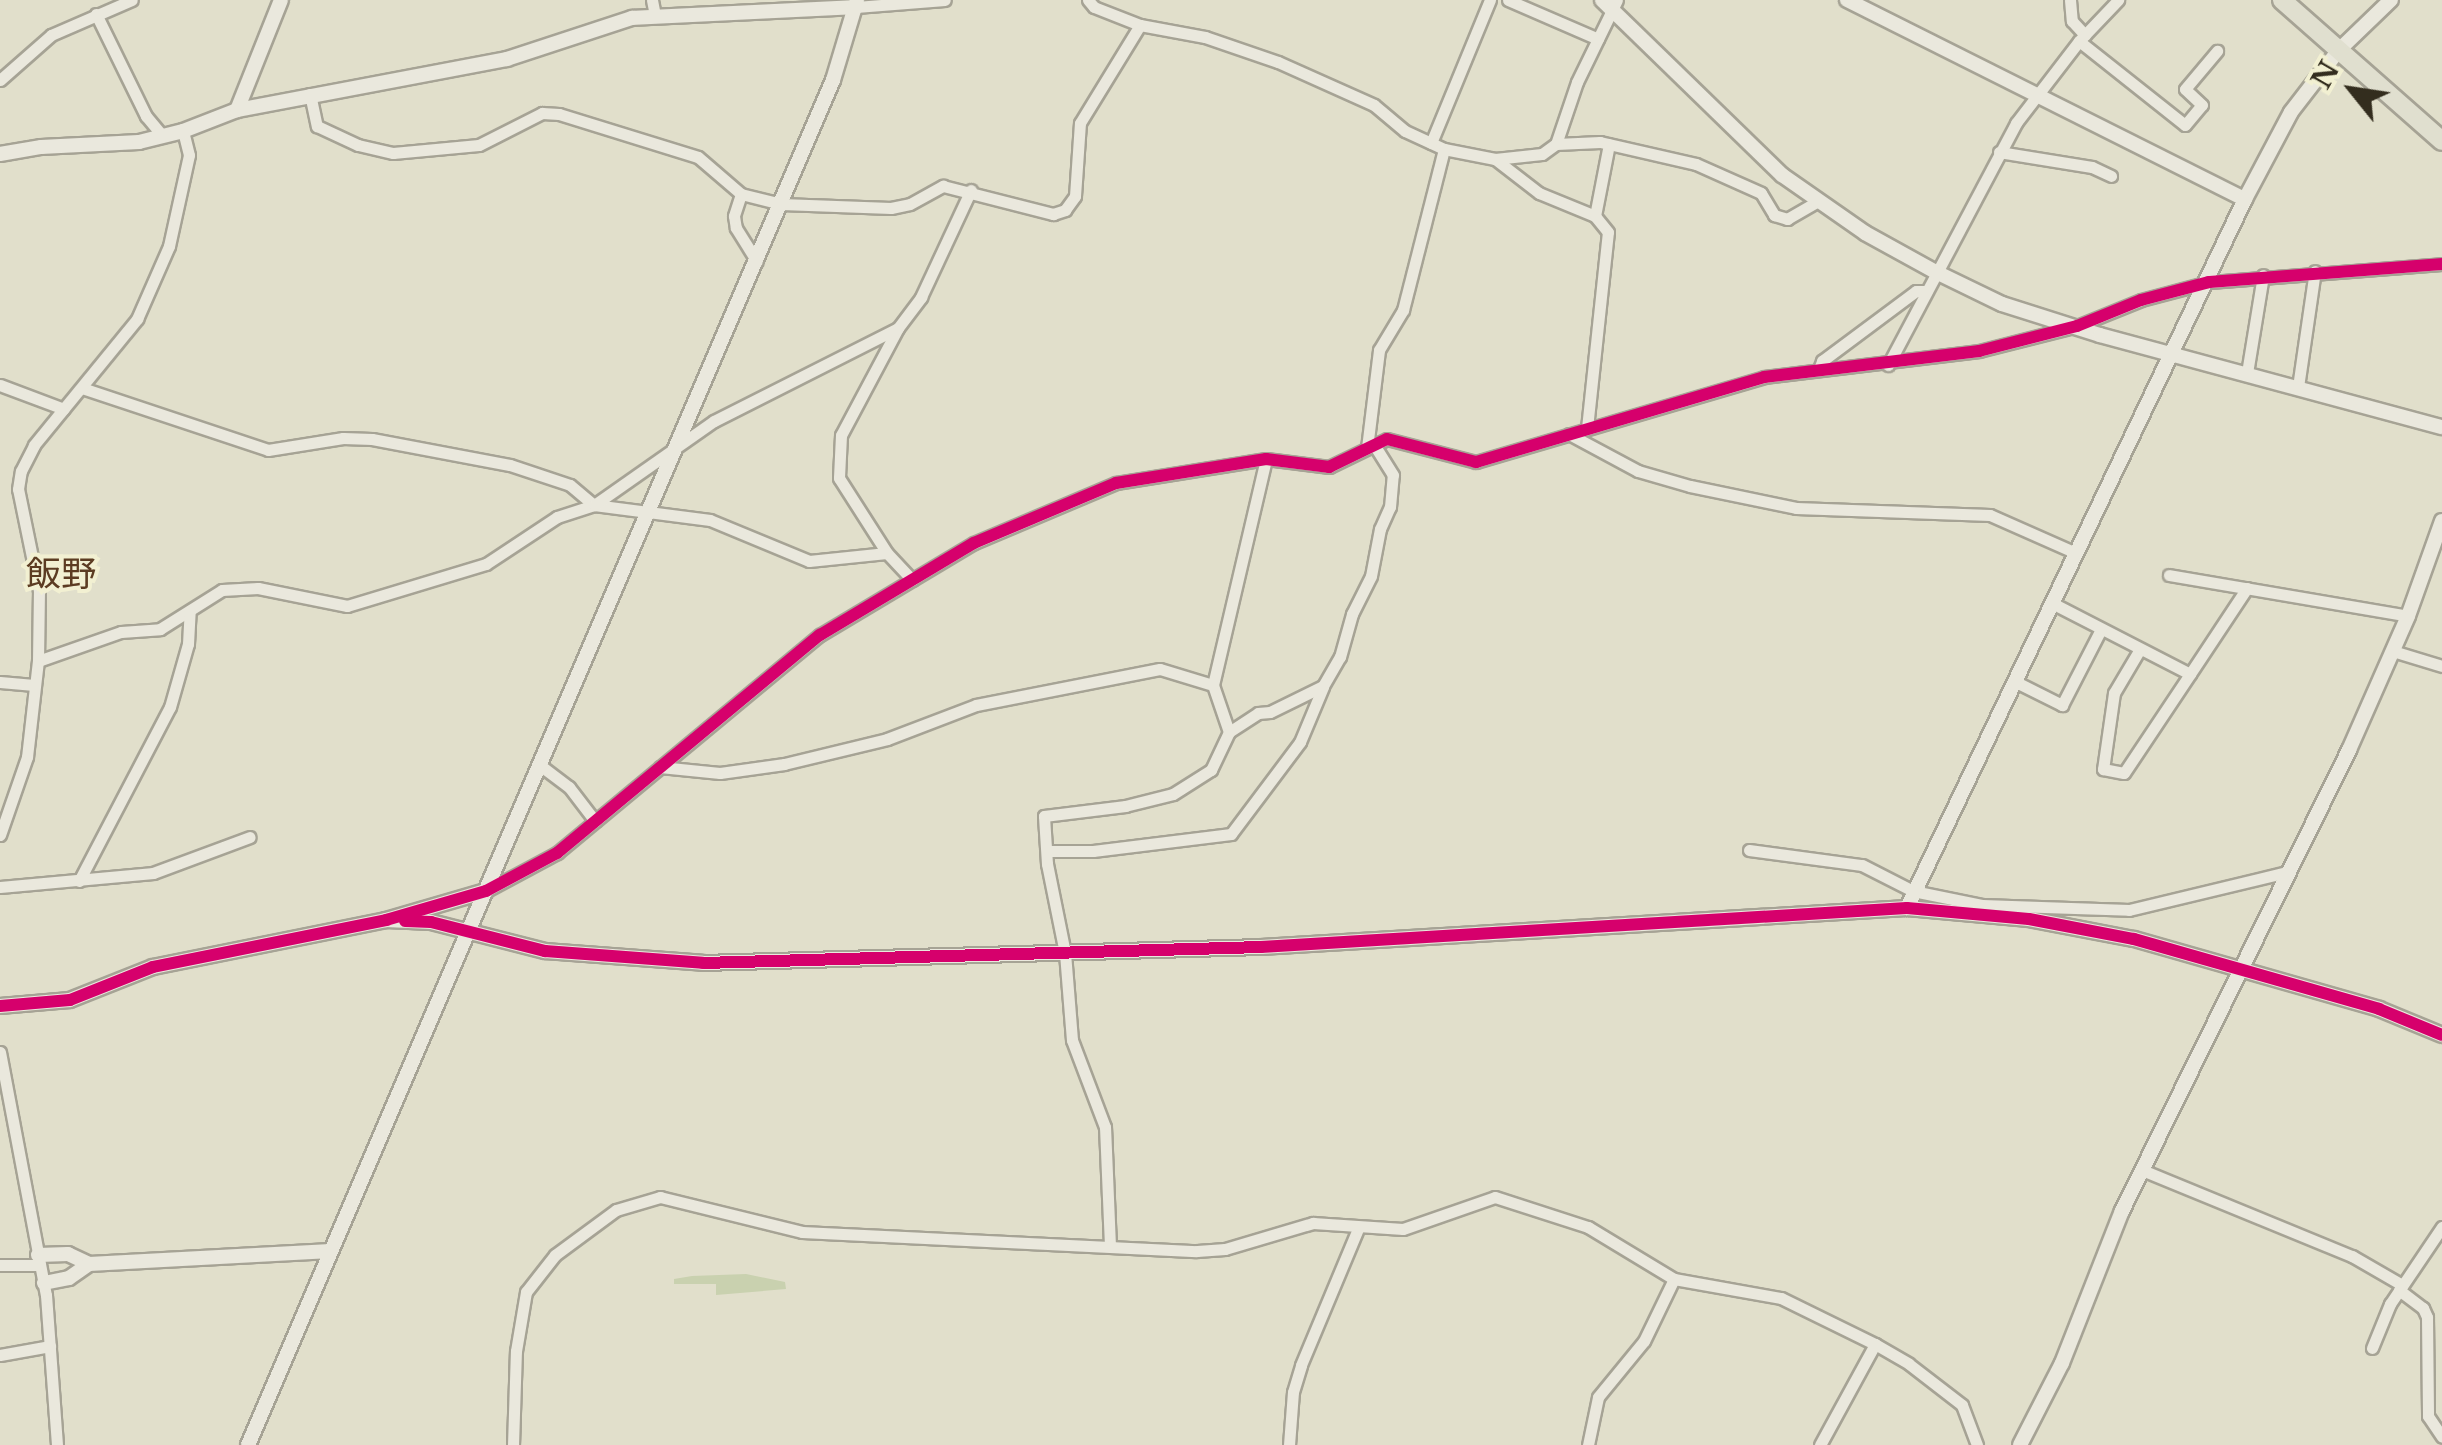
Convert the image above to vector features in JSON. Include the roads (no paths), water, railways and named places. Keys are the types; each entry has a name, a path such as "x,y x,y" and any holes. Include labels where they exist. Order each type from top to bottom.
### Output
{"main road":[{"path":"2282,0 2442,141"}],"street":[{"path":"0,80 51,35 132,0"},
{"path":"237,110 281,0"},
{"path":"0,154 163,136 237,110 458,70 507,58 654,7 945,0"},
{"path":"1088,0 1094,7 1140,25 1231,44 1294,68 1374,105 1406,132 1444,149 1495,159 1542,154 1556,144 1610,4 1747,144 1818,201 1936,272 2002,304 2442,427"},
{"path":"1431,142 1490,0"},
{"path":"1508,0 1598,39"},
{"path":"1847,0 2245,199"},
{"path":"2070,0 2072,21 2082,38 2185,125 2202,105 2185,89 2217,52"},
{"path":"1888,365 2000,152 2036,96 2118,0"},
{"path":"1907,908 2209,282 2245,199 2291,112 2339,50 2391,0"},
{"path":"248,1445 833,80 856,3"},
{"path":"96,14 146,116 163,136"},
{"path":"310,94 317,126 358,145 392,153 449,150 498,138 542,113 558,114 698,157 741,194 780,204 891,208 910,204 943,186 971,190 1053,214 1065,210 1075,196 1080,123 1140,25"},
{"path":"0,836 26,757 38,661 39,591 18,489 26,457 126,338 169,246 189,155 183,131"},
{"path":"1556,144 1609,144 1696,164 1761,192 1774,214 1787,219 1818,201"},
{"path":"1595,216 1609,144"},
{"path":"1046,850 1093,852 1231,834 1300,742 1371,576 1380,528 1390,507 1393,475 1371,446 1379,350 1404,310 1444,149"},
{"path":"2000,152 2092,167 2111,176"},
{"path":"1495,159 1539,193 1595,216 1608,232 1587,428"},
{"path":"912,580 887,554 839,478 841,436 898,328 920,296 971,190"},
{"path":"741,194 734,216 736,228 756,261"},
{"path":"0,1006 70,1000 153,967 386,920 486,891 557,853 820,635 974,543 1116,483 1266,460 1329,467 1387,439 1476,462 1693,394 1819,368 1888,365 1979,351 2077,326 2152,296 2209,282 2442,264"},
{"path":"2298,387 2315,272"},
{"path":"2247,374 2262,275"},
{"path":"1819,368 1822,361 1916,292 1926,291"},
{"path":"38,661 121,632 160,628 222,590 258,588 347,606 486,564 557,517 594,505 679,444 777,386 811,374 898,328"},
{"path":"0,385 64,409"},
{"path":"82,388 268,450 343,438 372,439 510,464 570,485 594,505 737,528 809,561 887,554"},
{"path":"1569,434 1638,471 1690,486 1796,508 1990,515 2076,554"},
{"path":"1229,732 1213,685 1266,460"},
{"path":"2020,1445 2062,1363 2122,1211 2393,651 2442,521"},
{"path":"2169,575 2408,616"},
{"path":"2140,649 2114,693 2103,769 2124,773 2247,588"},
{"path":"2052,603 2190,674"},
{"path":"79,881 170,707 188,644 190,611"},
{"path":"2014,682 2062,705 2102,629"},
{"path":"2393,651 2442,666"},
{"path":"660,767 720,773 784,764 887,739 976,706 1160,669 1213,685"},
{"path":"0,682 34,686"},
{"path":"1110,1246 1106,1127 1072,1040 1065,954 1046,850 1044,816 1124,806 1173,794 1211,770 1229,732 1258,712 1270,712 1323,686"},
{"path":"540,766 568,787 596,821"},
{"path":"0,887 153,874 250,838"},
{"path":"1749,850 1862,865 1912,891 1982,905 2129,910 2286,872"},
{"path":"386,920 431,922 545,950 687,963 1261,947 1907,908 2029,920 2134,939 2380,1009 2442,1035"},
{"path":"0,1052 44,1282 57,1445"},
{"path":"2142,1170 2352,1256 2423,1308 2428,1416 2442,1437"},
{"path":"513,1445 516,1351 526,1292 555,1255 616,1210 640,1200 680,1199 802,1232 1225,1249 1313,1224 1403,1229 1495,1197 1588,1227 1674,1279 1782,1298 1875,1344 1909,1364 1962,1405 1976,1445"},
{"path":"2372,1348 2400,1288 2442,1227"},
{"path":"1289,1445 1301,1365 1358,1229"},
{"path":"0,1265 68,1254 89,1264 331,1251"},
{"path":"44,1282 69,1278 89,1264"},
{"path":"1588,1445 1598,1397 1644,1341 1674,1279"},
{"path":"1820,1445 1875,1344"},
{"path":"0,1355 50,1346"}],"district":[{"name":"飯野","path":"61,574"}]}
